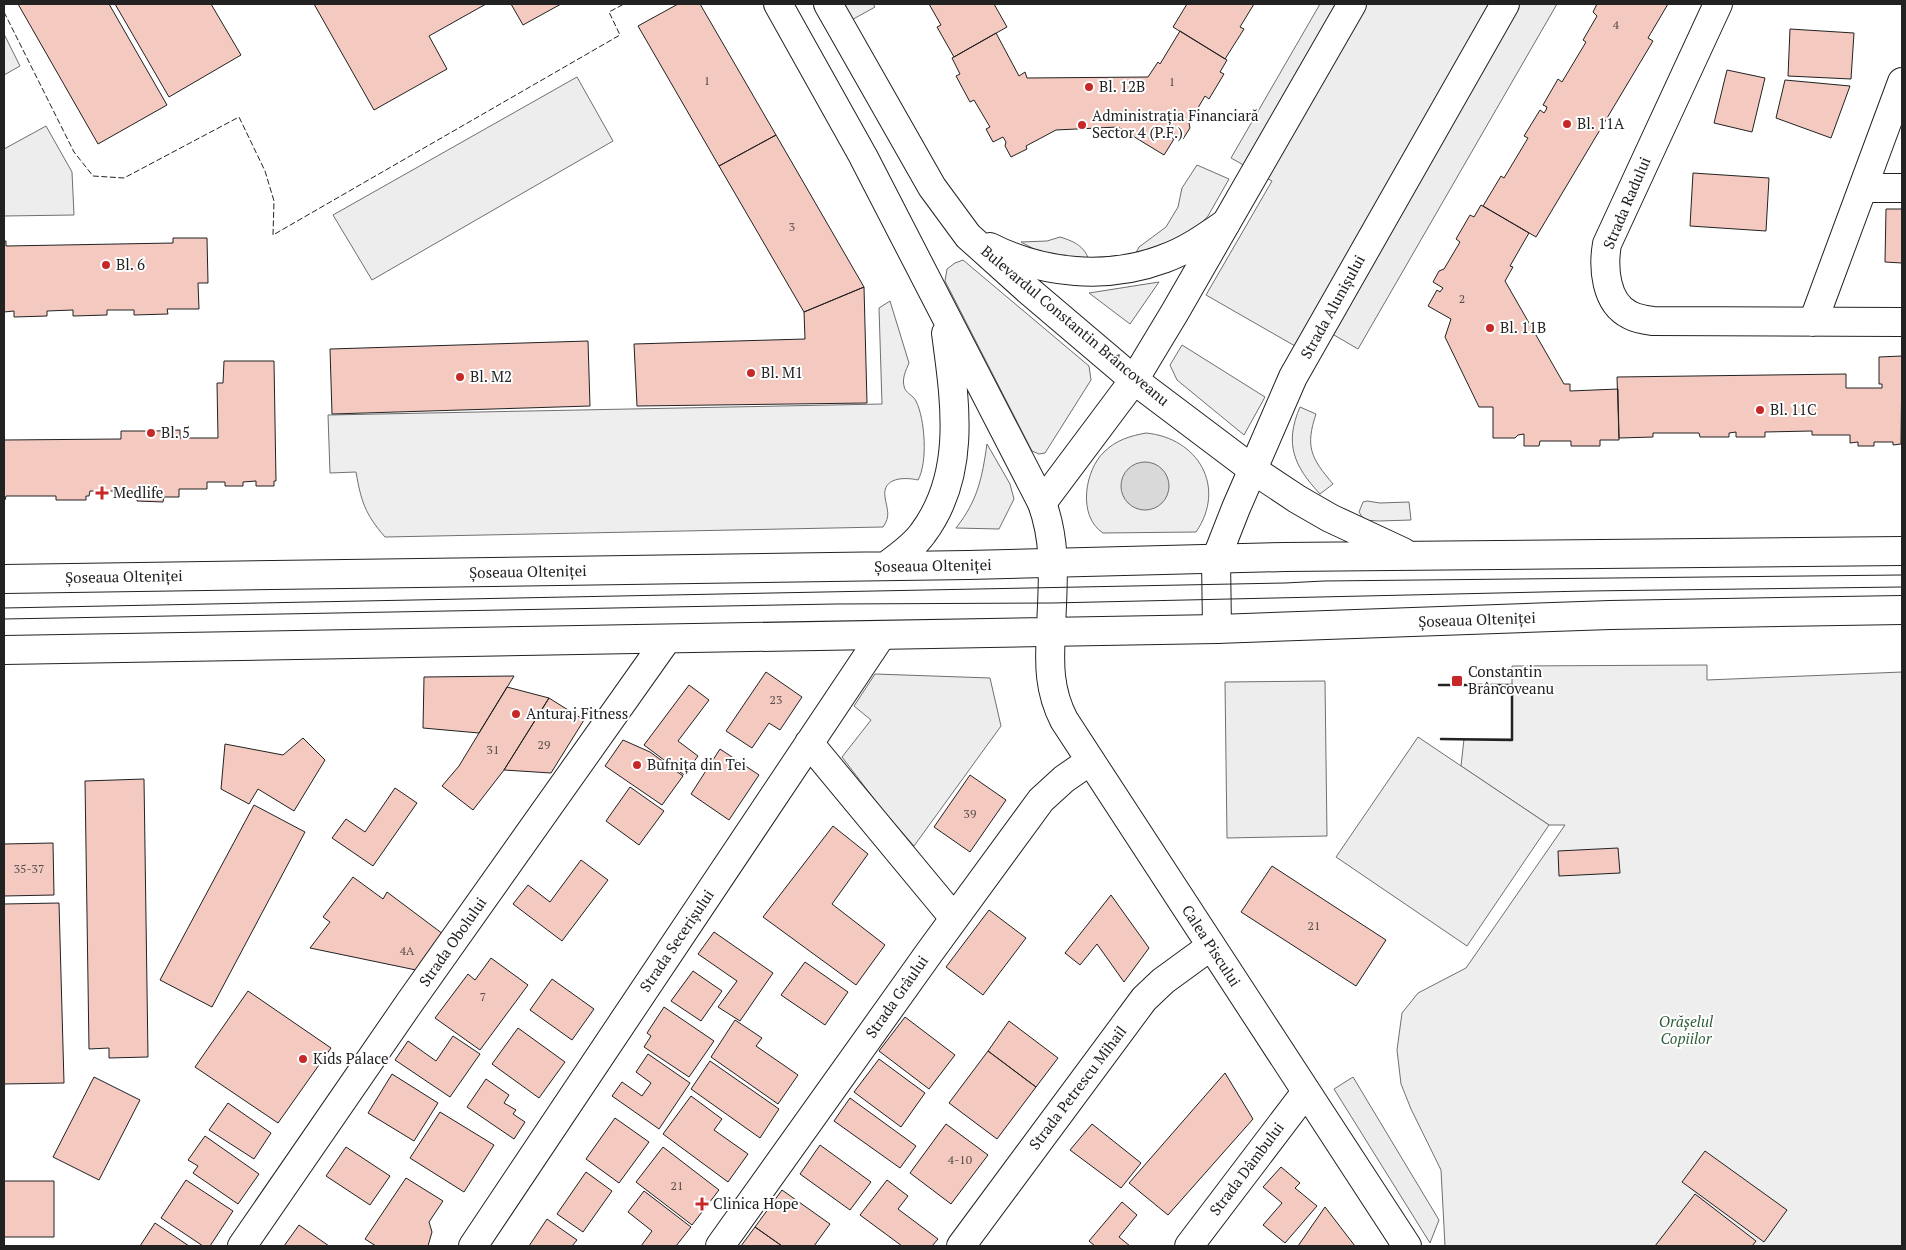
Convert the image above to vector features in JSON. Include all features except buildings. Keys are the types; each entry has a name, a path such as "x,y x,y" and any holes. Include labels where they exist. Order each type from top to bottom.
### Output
{"main road":[{"path":"778,4 863,156 1042,503 1052,536 1051,632"},
{"name":"Bulevardul Constantin Brâncoveanu","path":"828,4 932,187 968,236 1134,380 1252,469 1330,518 1413,556"},
{"path":"1042,503 1134,380 1352,4"},
{"name":"Strada Alunișului","path":"1217,629 1216,559 1252,469 1293,378 1505,4"},
{"name":"Strada Radului","path":"1718,4 1607,244 1605,272 1613,298 1628,314 1639,319 1653,321 1902,322"},
{"path":"1813,322 1902,82"},
{"path":"1863,188 1902,188"},
{"path":"968,236 998,251 1036,265 1080,272 1108,271 1136,267 1163,259 1199,242 1226,223"},
{"path":"886,566 923,534 937,511 947,488 952,465 955,416 944,314"},
{"name":"Șoseaua Olteniței","path":"4,579 1413,556 1902,551"},
{"name":"Șoseaua Olteniței","path":"4,650 1217,629 1610,615 1902,610"},
{"name":"Calea Piscului","path":"1051,632 1050,674 1057,706 1090,761 1407,1246"},
{"name":"Strada Secerișului","path":"473,1246 882,636"},
{"name":"Strada Obolului","path":"242,1246 410,1002 667,639"},
{"path":"809,743 954,918"},
{"name":"Strada Grâului","path":"720,1246 954,918 1041,800 1064,779 1090,761"},
{"name":"Strada Petrescu Mihail","path":"961,1246 1144,999 1163,981 1211,946"},
{"name":"Strada Dâmbului","path":"1189,1246 1306,1092"}],"green space":[{"path":"1197,165 1229,179 1208,216 1189,237 1130,264 1139,247 1166,227 1178,207 1182,188"},
{"path":"1060,237 1080,246 1086,253 1090,264 1051,258 1021,242 1047,241"},
{"path":"963,260 1089,366 1091,380 1045,453 1039,454 1032,451 945,281 947,269"},
{"path":"1159,282 1130,324 1089,293"},
{"path":"890,301 909,363 904,377 904,386 915,399 922,418 924,452 918,480 901,479 887,485 885,497 888,516 883,527 385,537 368,514 356,472 330,473 328,415 882,404 879,308"},
{"path":"1182,345 1265,397 1244,435 1177,380 1170,365"},
{"path":"1300,407 1316,414 1311,435 1312,452 1320,467 1333,484 1320,494 1304,474 1294,454 1293,432"},
{"path":"1146,433 1164,437 1180,444 1193,455 1202,468 1208,482 1209,498 1205,515 1196,532 1103,533 1090,516 1087,505 1088,481 1097,460 1104,452 1118,442"},
{"path":"987,444 1010,484 1014,499 999,529 956,528 969,508 978,488"},
{"path":"1363,502 1380,503 1409,502 1411,520 1364,520 1359,512"},
{"name":"Orășelul Copiilor","path":"1707,665 1707,680 1902,672 1902,1246 1445,1246 1441,1170 1401,1084 1397,1050 1402,1013 1418,993 1466,968 1565,825 1549,825 1461,766 1464,739 1512,739 1512,666"}],"shaded area":[{"path":"838,4 873,4 875,7 848,22"},
{"path":"1320,4 1557,4 1358,349 1310,321 1295,346 1206,295 1272,181 1231,158"},
{"path":"4,34 20,66 4,75"},
{"path":"577,77 613,141 372,280 333,215"},
{"path":"46,126 72,172 74,215 4,216 4,149"},
{"path":"1140,462 1150,462 1162,469 1169,481 1169,491 1162,503 1150,510 1140,510 1132,506 1125,499 1121,491 1121,481 1125,473 1132,466"},
{"path":"875,674 990,678 1001,726 914,846 881,808 842,757 871,720 854,706"},
{"path":"1325,681 1327,836 1227,838 1225,682"},
{"path":"1418,737 1549,825 1467,946 1336,857"},
{"path":"1353,1077 1439,1220 1430,1243 1334,1089"}],"tram line":[{"path":"4,608 1324,581 1902,575"},
{"path":"4,619 835,604 1052,603 1587,591 1902,587"}],"fence":[{"path":"4,12 74,152 93,176 124,178 239,117 265,171 274,201 273,235 620,35 609,12 624,4"}],"wall":[{"path":"1439,685 1512,685 1512,740 1441,739"}],"place":[{"name":"Bl. 12B","path":"1089,87"},
{"name":"Bl. 11A","path":"1567,124"},
{"name":"Administrația Financiară Sector 4 (P.F.)","path":"1082,125"},
{"name":"Bl. 6","path":"106,265"},
{"name":"Bl. 11B","path":"1490,328"},
{"name":"Bl. M1","path":"751,373"},
{"name":"Bl. M2","path":"460,377"},
{"name":"Bl. 11C","path":"1760,410"},
{"name":"Bl. 5","path":"151,433"},
{"name":"Medlife","path":"102,493"},
{"name":"Constantin Brâncoveanu","path":"1457,681"},
{"name":"Anturaj Fitness","path":"516,714"},
{"name":"Bufnița din Tei","path":"637,765"},
{"name":"Kids Palace","path":"303,1059"},
{"name":"Clinica Hope","path":"702,1204"}]}
